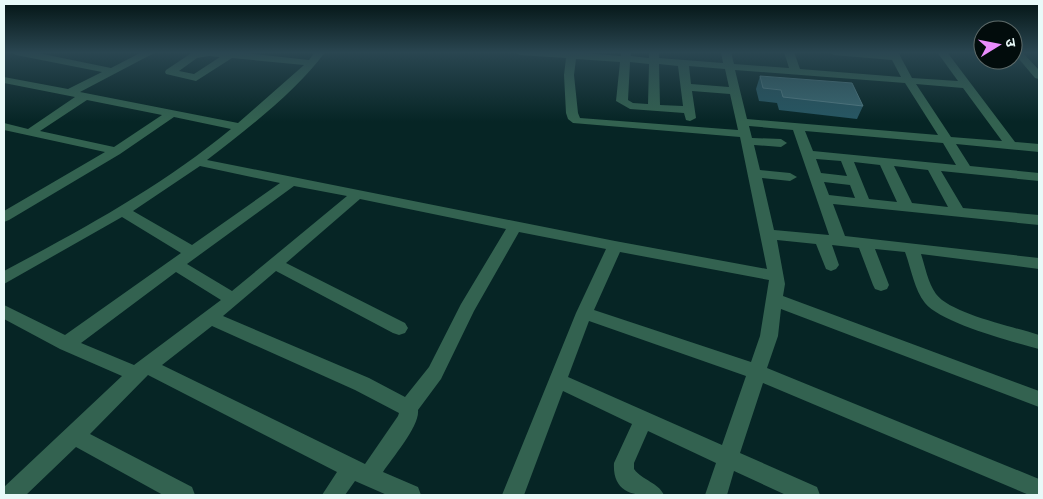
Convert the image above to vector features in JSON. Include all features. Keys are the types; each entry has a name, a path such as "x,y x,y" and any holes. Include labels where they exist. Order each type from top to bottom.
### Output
{"street":[{"path":"69,92 103,75"},
{"path":"180,75 196,78 200,75"},
{"path":"4,278 70,242 169,182 240,127 297,75"},
{"path":"569,75 574,119 691,130 745,132 798,127 1039,148"},
{"path":"624,75 622,101 630,106 689,110"},
{"path":"654,75 654,108"},
{"path":"685,75 691,130"},
{"path":"716,495 769,336 776,276 732,75"},
{"path":"842,75 967,85"},
{"path":"905,75 966,170"},
{"path":"960,75 1012,146"},
{"path":"4,80 240,127"},
{"path":"686,87 735,91"},
{"path":"29,133 85,96"},
{"path":"4,217 116,151 174,113"},
{"path":"4,127 116,151"},
{"path":"798,127 839,241"},
{"path":"745,132 781,143"},
{"path":"808,154 1039,177"},
{"path":"846,158 864,203"},
{"path":"197,162 615,246 776,276"},
{"path":"885,162 907,207"},
{"path":"932,166 959,212"},
{"path":"754,173 790,177"},
{"path":"816,177 855,181"},
{"path":"66,344 174,264 290,182"},
{"path":"9,492 74,436 141,370 210,318 357,195"},
{"path":"824,199 1039,220"},
{"path":"122,211 191,252"},
{"path":"333,495 359,473 406,421 409,413 408,408 435,373 467,309 515,226"},
{"path":"768,234 1039,263"},
{"path":"822,239 831,265"},
{"path":"866,244 881,284"},
{"path":"513,495 584,314 615,246"},
{"path":"911,248 930,298 940,306 954,313 1039,342"},
{"path":"174,264 233,299"},
{"path":"276,264 399,328"},
{"path":"774,299 1039,399"},
{"path":"4,311 66,344 141,370 258,420 359,473 410,495"},
{"path":"584,314 757,372 1039,489"},
{"path":"210,318 362,384 408,408"},
{"path":"557,380 644,419 728,460 809,495"},
{"path":"644,419 624,463 623,470 625,477 632,483 653,495"},
{"path":"74,436 184,495"}],"building":[{"path":"760,76 852,83 863,106 783,97 781,90 763,88"}]}
